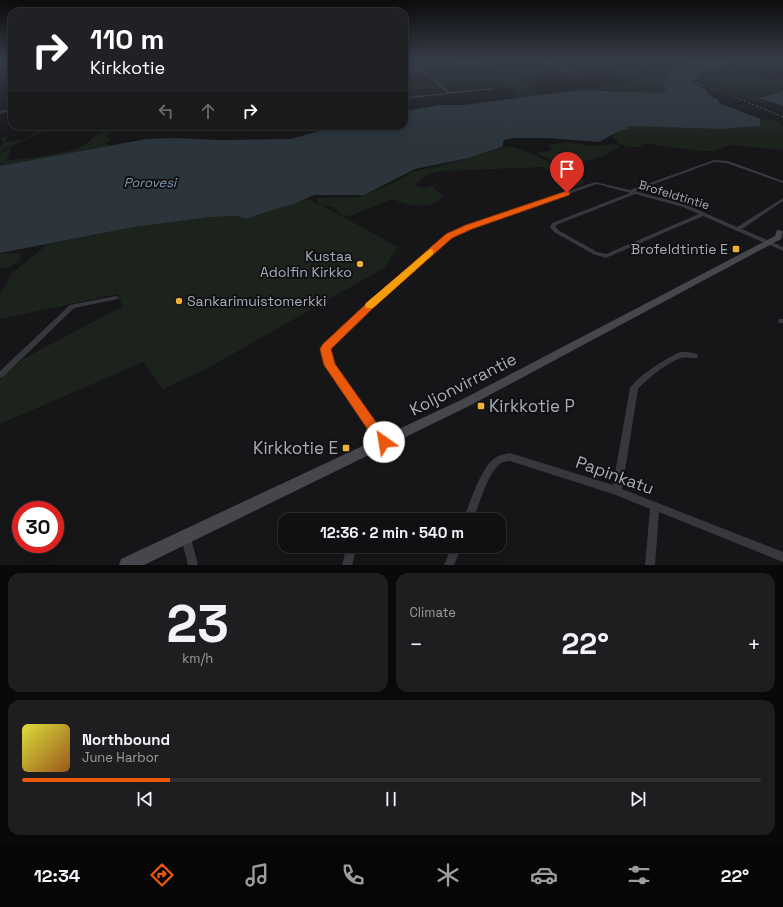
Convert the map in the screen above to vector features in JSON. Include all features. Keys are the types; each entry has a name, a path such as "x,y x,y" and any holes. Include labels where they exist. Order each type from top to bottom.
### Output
{"main road":[{"name":"Koljonvirrantie","path":"127,565 474,398 702,278 766,241 778,236 782,231"}],"street":[{"path":"442,86 449,92"},
{"path":"408,97 449,92 492,89"},
{"path":"629,192 714,161 727,162 783,182"},
{"name":"Brofeldtintie","path":"384,442 330,365 326,349 331,342 449,236 469,227 597,183 685,206 783,249"},
{"path":"635,193 554,224 553,227 556,231 595,253 606,256 703,214"},
{"path":"740,230 783,199"},
{"path":"0,375 72,306 116,298"},
{"path":"617,490 634,388 639,382 677,357 686,355 694,356"},
{"name":"Papinkatu","path":"471,513 490,470 496,462 502,458 510,457 617,490 655,507 783,557"},
{"path":"650,565 655,507"},
{"path":"186,537 193,565"},
{"path":"346,565 350,553"},
{"path":"449,565 454,553"}],"shaded area":[{"path":"408,86 442,87 408,90"},
{"path":"506,86 530,86 543,96 518,97 513,90"},
{"path":"605,86 665,86 667,90 662,93 588,89"},
{"path":"715,86 783,86 783,91 760,96 761,100 770,103 756,102"},
{"path":"763,119 778,121 783,126 783,150 730,145 713,151 701,151 649,144 643,144 640,147 628,147 616,142 618,141 611,137 621,130 628,129 628,126 720,129 760,126"},
{"path":"38,130 50,130 41,132 0,152 0,147 3,143 2,138 7,136 6,142 25,139"},
{"path":"106,131 111,132 105,137 111,138 105,143 108,146 0,166 0,153 9,149 11,150 6,161 52,155 79,148 86,144 94,136"},
{"path":"567,142 591,146 616,144 621,146 606,155 566,167 535,153 553,150 548,145"},
{"path":"507,146 523,150 583,178 584,183 575,187 564,184 559,177 543,167 442,171 429,174 414,185 423,188 439,184 433,188 442,195 442,198 436,202 424,206 411,205 392,199 350,216 342,215 334,207 321,205 398,247 384,268 206,369 163,389 143,362 0,424 0,380 23,359 123,306 117,294 0,319 0,294 12,273 48,244 134,227 210,217 238,216 246,219 308,199 320,205 317,198 358,197 395,182 412,172 459,161"},
{"path":"0,254 22,254 19,260 10,267 0,268"}],"water":[{"name":"Porovesi","path":"665,86 699,86 705,89 709,95 719,100 719,103 761,119 760,126 720,129 628,126 628,129 621,130 599,142 546,138 513,138 504,140 502,147 468,158 415,169 364,195 314,195 292,205 246,219 238,216 210,217 134,227 0,253 0,166 146,139 290,139 324,130 408,130 408,110 440,105 464,105 581,90 662,93 666,90"},
{"path":"783,91 783,106 758,98"}],"railway":[{"path":"706,86 783,117"}],"slow traffic":[{"path":"370,305 430,252"}],"place":[{"name":"Brofeldtintie E","path":"736,249"},
{"name":"Kustaa Adolfin Kirkko","path":"360,264"},
{"name":"Sankarimuistomerkki","path":"179,301"},
{"name":"Kirkkotie P","path":"481,406"},
{"name":"Kirkkotie E","path":"346,448"}],"route":[{"path":"384,442 376,428 330,365 326,349 327,347 369,306 449,236 469,227 567,193"}]}
